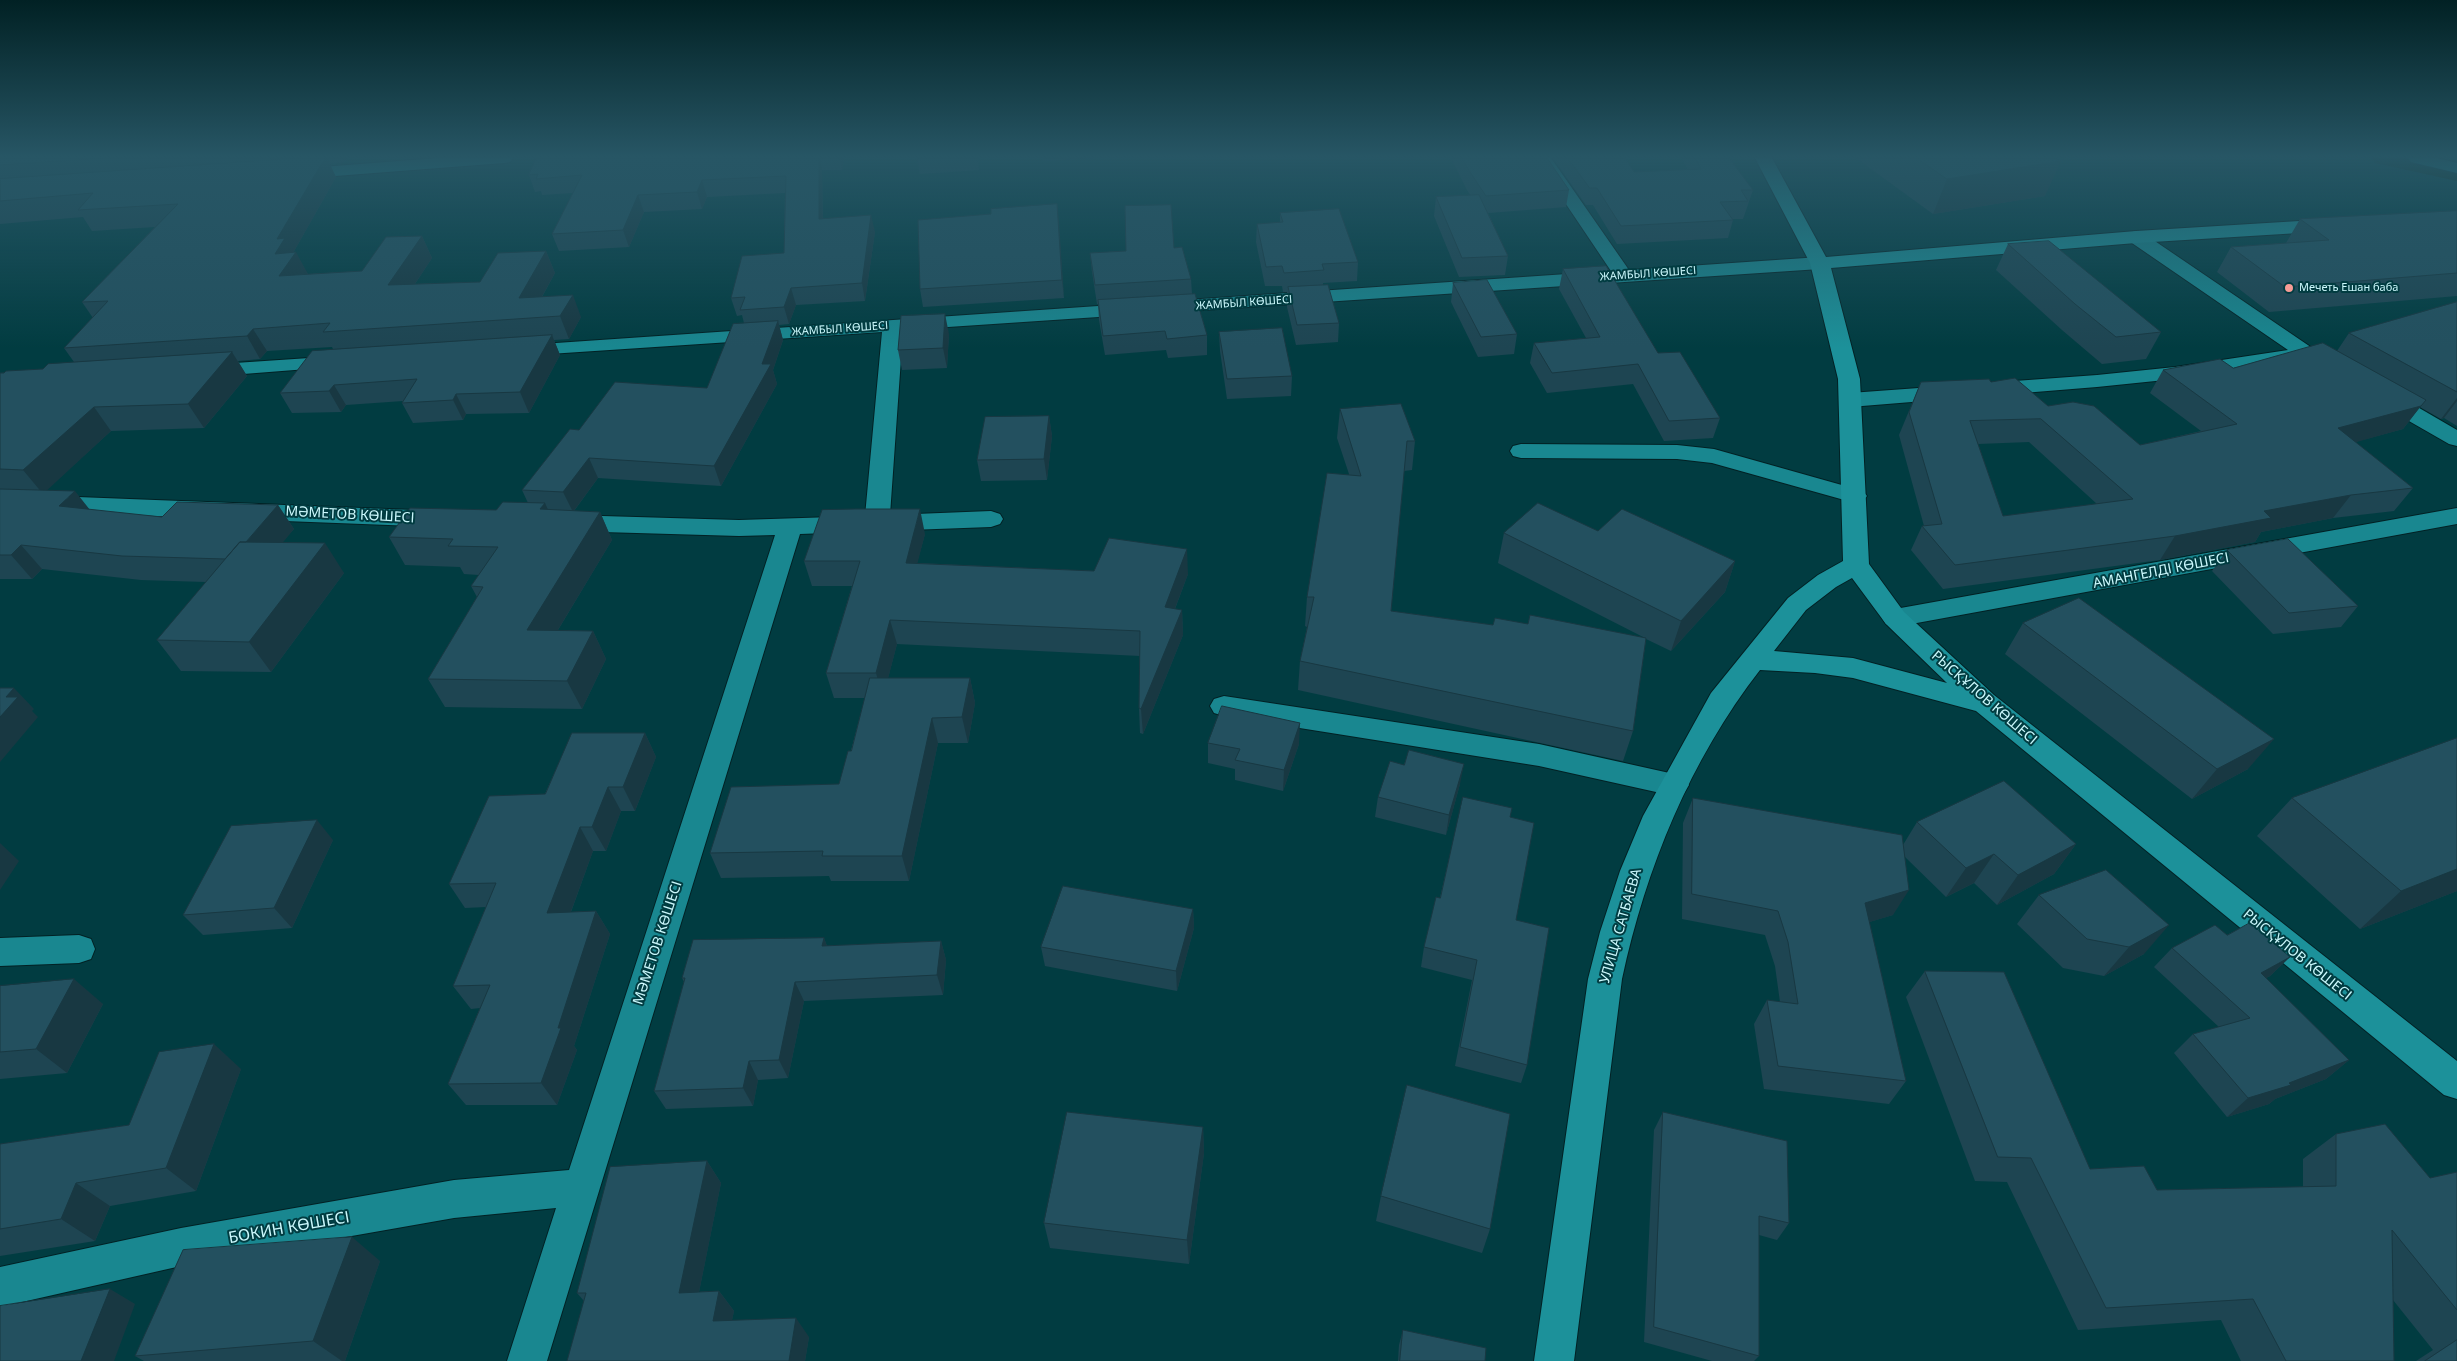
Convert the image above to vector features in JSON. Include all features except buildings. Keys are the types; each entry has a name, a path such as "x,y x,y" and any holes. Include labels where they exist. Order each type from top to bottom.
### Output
{"main road":[{"path":"1798,222 1820,263 1845,361 1850,400 1855,496 1856,565"},
{"name":"ЖАМБЫЛ КӨШЕСІ","path":"1820,263 2136,237 2350,224"},
{"name":"РЫСҚҰЛОВ КӨШЕСІ","path":"1856,565 1895,618 1984,702 2457,1084"},
{"name":"УЛИЦА САТБАЕВА","path":"1554,1361 1605,979 1616,932 1636,871 1658,816 1721,700 1797,604 1827,581 1856,565"},
{"path":"1753,660 1807,662 1853,668 1984,702"}],"street":[{"path":"1586,222 1623,275"},
{"path":"2136,237 2307,354 2332,368"},
{"name":"ЖАМБЫЛ КӨШЕСІ","path":"496,352 1820,263"},
{"path":"877,522 893,326"},
{"path":"1850,400 2097,381 2176,373 2307,354"},
{"path":"188,372 357,360"},
{"path":"2365,387 2457,439"},
{"path":"1521,451 1677,452 1714,456 1855,496"},
{"name":"МӘМЕТОВ КӨШЕСІ","path":"0,502 458,520"},
{"name":"АМАНГЕЛДІ КӨШЕСІ","path":"1895,618 2457,516"},
{"path":"545,522 739,528 991,519"},
{"name":"МӘМЕТОВ КӨШЕСІ","path":"527,1361 790,526"},
{"path":"1224,706 1539,755 1674,785"},
{"path":"0,952 79,949"},
{"name":"БОКИН КӨШЕСІ","path":"0,1287 181,1247 444,1201 581,1187"}],"place":[{"name":"Мечеть Ешан баба","path":"2289,288"}]}
